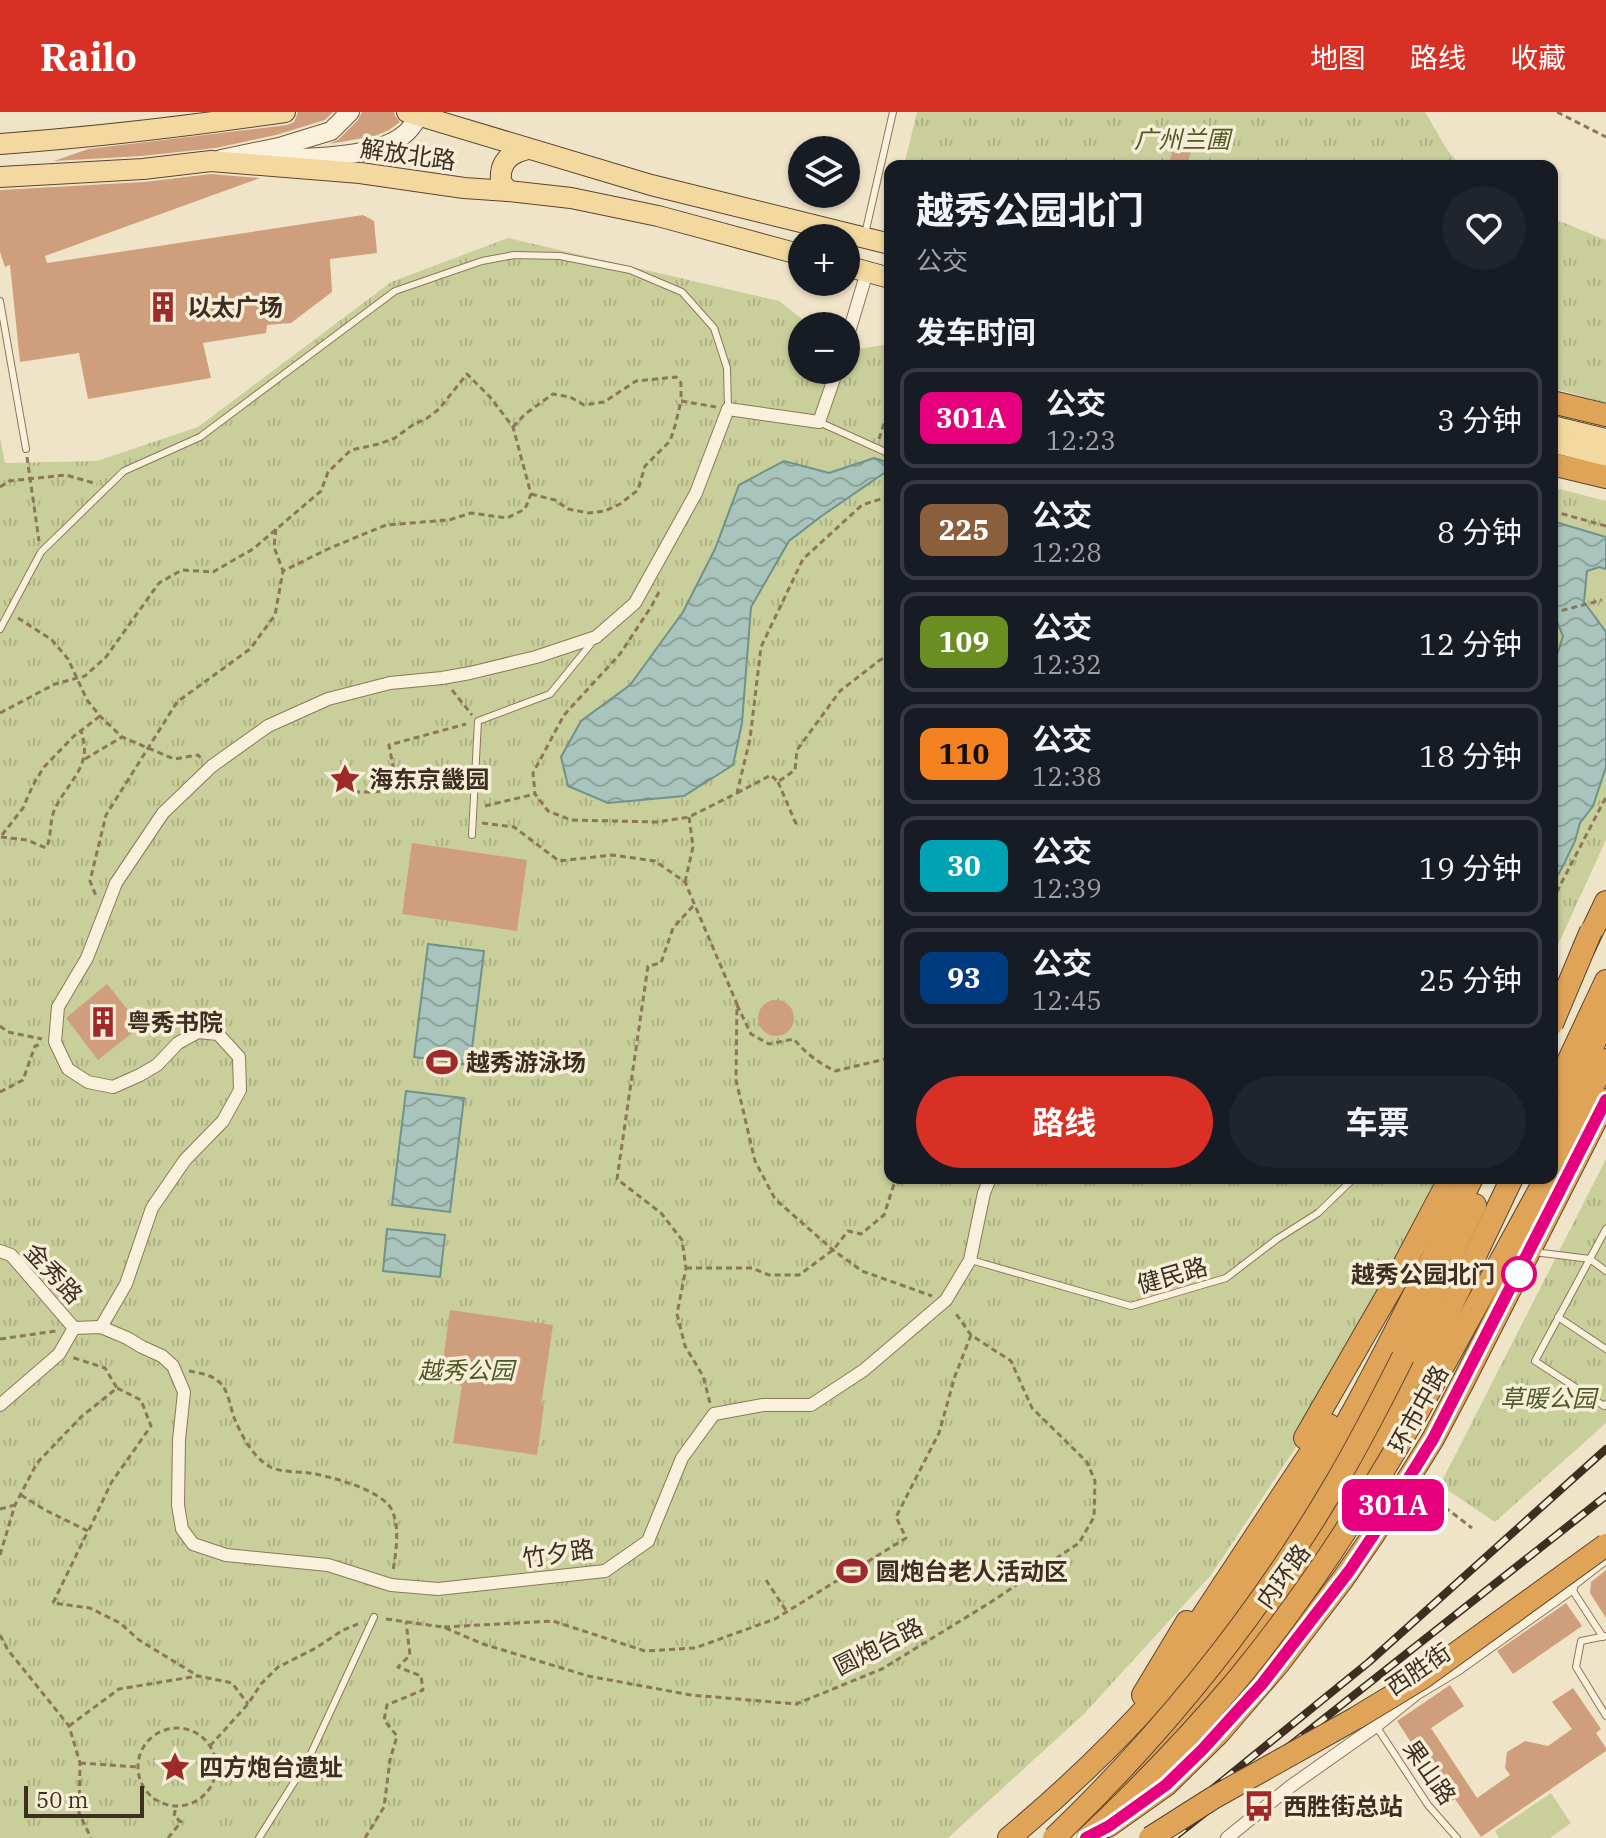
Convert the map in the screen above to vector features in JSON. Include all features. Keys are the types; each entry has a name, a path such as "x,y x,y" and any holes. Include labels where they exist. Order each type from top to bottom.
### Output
{"highway":[{"path":"1558,403 1606,415"},
{"path":"1558,465 1606,477"},
{"path":"1558,993 1606,900"},
{"path":"1558,1003 1606,900"},
{"path":"1558,1010 1591,931"},
{"path":"1558,1083 1606,981"},
{"path":"1558,1122 1606,1017"},
{"path":"1558,1154 1606,1060"},
{"name":"环市中路","path":"1086,1838 1109,1826 1166,1785 1218,1734 1279,1663 1358,1558 1409,1480 1463,1382 1606,1100"},
{"path":"1109,1746 1309,1432 1447,1184"},
{"path":"1109,1746 1151,1694 1318,1443 1382,1337 1460,1184"},
{"path":"1009,1838 1109,1746 1157,1695 1237,1597 1287,1525 1364,1393 1469,1184"},
{"name":"内环路","path":"1057,1838 1170,1717 1208,1671 1279,1572 1336,1484 1367,1428 1484,1184"},
{"path":"1057,1838 1126,1783 1163,1746 1221,1682 1280,1603 1344,1506 1390,1426 1439,1332 1509,1184"},
{"name":"内环路","path":"1086,1838 1190,1734 1237,1680 1312,1581 1409,1429 1441,1370 1529,1184"},
{"path":"1441,1370 1543,1184"},
{"path":"1150,1838 1213,1798 1422,1678 1606,1545"},
{"path":"1103,1838 1166,1785"}],"main road":[{"path":"0,144 112,135 285,112"},
{"path":"211,161 279,147 350,112"},
{"path":"211,161 313,157 373,149 407,132 416,113"},
{"name":"解放北路","path":"416,113 454,119 528,149 651,185 884,243"},
{"path":"508,191 501,182 502,165 517,152 528,149"},
{"name":"解放北路","path":"0,177 143,169 211,161 360,173 464,188 571,198 658,216 788,251"},
{"path":"860,270 884,276"},
{"path":"1558,427 1606,439"},
{"path":"1558,444 1606,456"}],"street":[{"path":"855,312 867,272"},
{"path":"101,1327 126,1284 152,1208 185,1160 223,1121 240,1090 239,1057 218,1034 198,1032 178,1043 157,1065 113,1087 88,1082 68,1069 55,1042 58,1007 87,958 116,883 163,813 212,766 268,726 328,699 390,683 442,678 536,657 596,637 635,603 696,493 728,409 819,422 832,384"},
{"path":"714,1414 763,1405 811,1405 864,1370 946,1300 970,1260 988,1184"},
{"name":"金秀路","path":"0,1251 11,1255 74,1328"},
{"path":"0,1405 59,1354 74,1328 101,1327 162,1356 173,1366"},
{"name":"竹夕路","path":"173,1366 184,1392 179,1440 178,1505 182,1529 193,1544 226,1555 328,1565 391,1585 438,1589 605,1571 648,1541 682,1458 714,1414"},
{"name":"西胜街","path":"1227,1838 1291,1786 1417,1693 1457,1669 1571,1588"},
{"name":"西胜街","path":"1239,1838 1291,1786"}],"lane":[{"path":"865,238 893,112"},
{"path":"0,629 41,552 124,471 200,437 395,291 482,261 514,255 560,256 630,270 682,292 714,328 727,368 728,409"},
{"path":"0,301 26,449"},
{"path":"819,422 884,452"},
{"path":"472,835 478,721 550,694 596,637"},
{"name":"健民路","path":"970,1260 1131,1306 1226,1278 1277,1239 1318,1213 1348,1184"},
{"path":"1606,1229 1535,1361 1604,1406 1606,1404"},
{"path":"1530,1251 1590,1259 1606,1271"},
{"path":"1558,1317 1606,1349"},
{"path":"1606,1561 1571,1588 1605,1636 1581,1641 1576,1667 1606,1716"},
{"path":"259,1838 308,1760 374,1617"},
{"name":"果山路","path":"1376,1726 1428,1805 1457,1838"}],"path":[{"path":"1557,112 1606,137"},
{"path":"0,713 55,684 85,676 106,657 159,583 182,570 213,572 253,549 321,491 328,472 351,450 395,438 426,419 439,409 467,374 513,427 531,494 525,509 507,518 471,513 449,520 386,525 283,571"},
{"path":"513,427 553,394 570,397 584,405 604,402 636,381 676,377 681,383 681,401 670,441 645,466 638,490 620,504 605,511 589,513 568,509 555,500 531,494"},
{"path":"681,401 728,409"},
{"path":"876,449 884,423"},
{"path":"26,449 41,552"},
{"path":"0,487 9,481 66,475 107,487"},
{"path":"737,793 750,739 761,647 803,559 862,505 884,498"},
{"path":"1558,513 1606,526"},
{"path":"104,915 90,881 106,815 177,702 250,649 275,615 283,571 274,547 276,529"},
{"path":"662,586 620,654 564,715 533,773 535,794 548,811 571,820 657,822 689,817 771,775 778,782 797,826"},
{"path":"1558,611 1602,600"},
{"path":"9,613 52,640 68,659 87,700 122,737 174,759 198,755 212,766"},
{"path":"778,782 795,770 797,750 840,691 884,658"},
{"path":"354,792 393,789 396,782 389,745 478,721 442,678"},
{"path":"0,838 23,808 44,767 100,716"},
{"path":"0,838 27,840 46,848 54,811 85,759 81,731"},
{"path":"85,759 122,737"},
{"path":"474,809 535,794"},
{"path":"1558,889 1606,797"},
{"path":"689,817 693,847 685,882 751,1034 769,1044 794,1039 803,1050 835,1071 884,1059"},
{"path":"473,823 514,827 559,861 612,855 655,861 685,882"},
{"path":"693,905 673,928 661,963 648,966 617,1179 661,1213 682,1240 686,1268 677,1314 685,1346 703,1376 714,1414"},
{"path":"737,1004 736,1080 755,1161 775,1199 862,1271 946,1300"},
{"path":"0,1026 8,1032 55,1042"},
{"path":"0,1092 23,1080 35,1046 55,1042"},
{"path":"686,1268 752,1268 769,1275 799,1275 833,1250 848,1231 861,1234 884,1215 894,1184"},
{"name":"圆炮台路","path":"374,1617 443,1627 483,1644 588,1676 691,1695 796,1704 882,1669 1079,1543 1094,1517 1095,1481 1087,1462 1032,1408 1011,1361 971,1335 946,1300"},
{"path":"0,1339 74,1328"},
{"path":"443,1627 553,1621 645,1651 695,1648 775,1619 906,1538 896,1517 939,1433 955,1376 971,1335"},
{"path":"59,1354 105,1368 117,1388 141,1400 151,1426 111,1483 53,1603 90,1608 120,1623 139,1640 198,1676 232,1683 248,1704"},
{"path":"173,1366 220,1382 235,1421 251,1450 268,1466 337,1479 364,1489 387,1503 393,1512 396,1528 391,1585"},
{"path":"0,1555 15,1505 37,1463 81,1417 117,1388"},
{"path":"1409,1480 1472,1528"},
{"path":"21,1495 88,1531"},
{"path":"0,1509 15,1505"},
{"path":"766,1580 787,1612"},
{"path":"210,1746 278,1667 343,1630 374,1617"},
{"path":"365,1838 384,1807 390,1760 397,1736 384,1720 387,1705 423,1690 421,1676 398,1667 410,1655 406,1622"},
{"path":"0,1635 8,1650 69,1726 80,1763 79,1813 91,1838"},
{"path":"69,1726 119,1689 198,1676"},
{"path":"166,1729 191,1730 210,1746 216,1769 213,1781 199,1800 188,1805 166,1805 149,1795 139,1777 138,1767 146,1743 155,1735 166,1729"},
{"path":"80,1763 138,1767"},
{"path":"168,1838 181,1822 174,1816 176,1806"}],"green space":[{"name":"广州兰圃","path":"917,112 1425,112 1456,160 905,160"},
{"path":"1558,220 1606,240 1606,403 1558,390"},
{"name":"越秀公园","path":"508,238 779,301 793,312 788,312 788,384 860,384 860,349 884,345 884,1184 1442,1184 1302,1438 1211,1575 1084,1714 948,1838 0,1838 0,437 5,463 97,461 198,427 391,282"},
{"path":"1558,489 1606,501 1606,840 1558,945"},
{"name":"草暖公园","path":"1606,1159 1606,1423 1495,1522 1440,1485"},
{"path":"1551,1793 1571,1823 1550,1838 1499,1838 1495,1831"}],"water":[{"path":"874,458 884,461 884,473 789,541 751,607 742,723 733,765 684,796 608,803 568,786 561,757 581,721 630,685 683,612 715,549 739,485 784,461 829,473"},
{"path":"1558,523 1606,537 1606,569 1599,567 1587,571 1584,602 1606,632 1606,767 1593,806 1580,823 1575,841 1558,875 1558,651 1563,636 1558,624"},
{"path":"428,944 484,951 470,1065 414,1057"},
{"path":"406,1091 464,1098 450,1212 392,1205"},
{"path":"387,1229 445,1235 440,1277 383,1271"}],"building":[{"path":"298,112 333,112 325,120 216,148 54,161 88,149 287,125 294,122"},
{"path":"362,112 394,112 400,122 375,136 329,144 339,139"},
{"path":"1177,135 1194,139 1189,160 1170,160"},
{"name":"以太广场","path":"211,174 260,178 45,256 47,263 363,215 374,221 377,253 330,259 332,292 291,323 267,325 266,333 203,343 211,378 88,399 79,353 20,362 10,265 5,267 0,252 0,190 144,182"},
{"path":"412,843 527,860 517,931 402,914"},
{"name":"粤秀书院","path":"107,984 141,1026 98,1060 66,1018"},
{"path":"776,1000 789,1005 794,1018 789,1031 776,1036 763,1031 758,1018 763,1005"},
{"path":"450,1310 553,1325 537,1455 453,1443 462,1385 440,1382"},
{"path":"1606,1570 1606,1618 1590,1593 1591,1582"},
{"path":"1566,1603 1582,1626 1513,1674 1497,1651"},
{"path":"1450,1685 1464,1706 1431,1728 1477,1798 1510,1775 1505,1768 1507,1752 1525,1741 1548,1746 1572,1729 1552,1702 1573,1688 1601,1729 1596,1733 1606,1751 1481,1837 1455,1799 1450,1802 1397,1721"}],"railway":[{"path":"1152,1838 1369,1662 1606,1449"},
{"path":"1173,1838 1606,1496"}],"bus line":[{"name":"301A","path":"1086,1838 1109,1826 1187,1766 1245,1705 1350,1570 1433,1439 1606,1100"}],"place":[{"name":"以太广场","path":"163,307"},
{"name":"海东京畿园","path":"345,779"},
{"name":"粤秀书院","path":"103,1022"},
{"name":"越秀游泳场","path":"442,1062"},
{"name":"越秀公园北门","path":"1519,1274"},
{"name":"圆炮台老人活动区","path":"852,1571"},
{"name":"四方炮台遗址","path":"175,1767"},
{"name":"西胜街总站","path":"1259,1806"}]}
